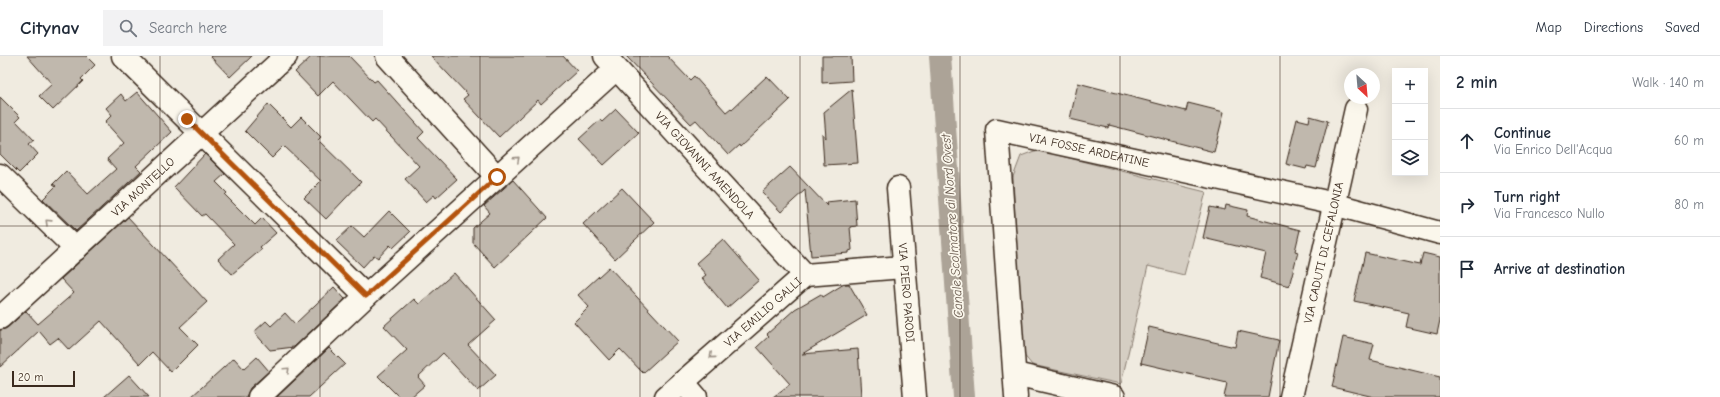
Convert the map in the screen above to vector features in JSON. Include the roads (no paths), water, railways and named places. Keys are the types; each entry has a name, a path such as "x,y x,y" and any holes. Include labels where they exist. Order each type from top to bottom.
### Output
{"street":[{"path":"123,56 366,296"},
{"name":"VIA MONTELLO","path":"0,318 201,132 286,56"},
{"path":"387,56 497,177"},
{"path":"259,397 366,296 497,177 610,62"},
{"name":"VIA GIOVANNI AMENDOLA","path":"610,62 805,276"},
{"name":"VIA CADUTI DI CEFALONIA","path":"1292,397 1356,109"},
{"name":"VIA FOSSE ARDEATINE","path":"1016,397 997,130 1335,204 1440,233"},
{"path":"0,175 76,249"},
{"name":"VIA PIERO PARODI","path":"898,188 903,267 915,397"},
{"name":"VIA EMILIO GALLI","path":"666,397 690,389 805,276 903,267"},
{"path":"1015,374 1114,397"}],"waterway":[{"name":"Canale Scolmatore di Nord Ovest","path":"940,56 964,397"}]}
